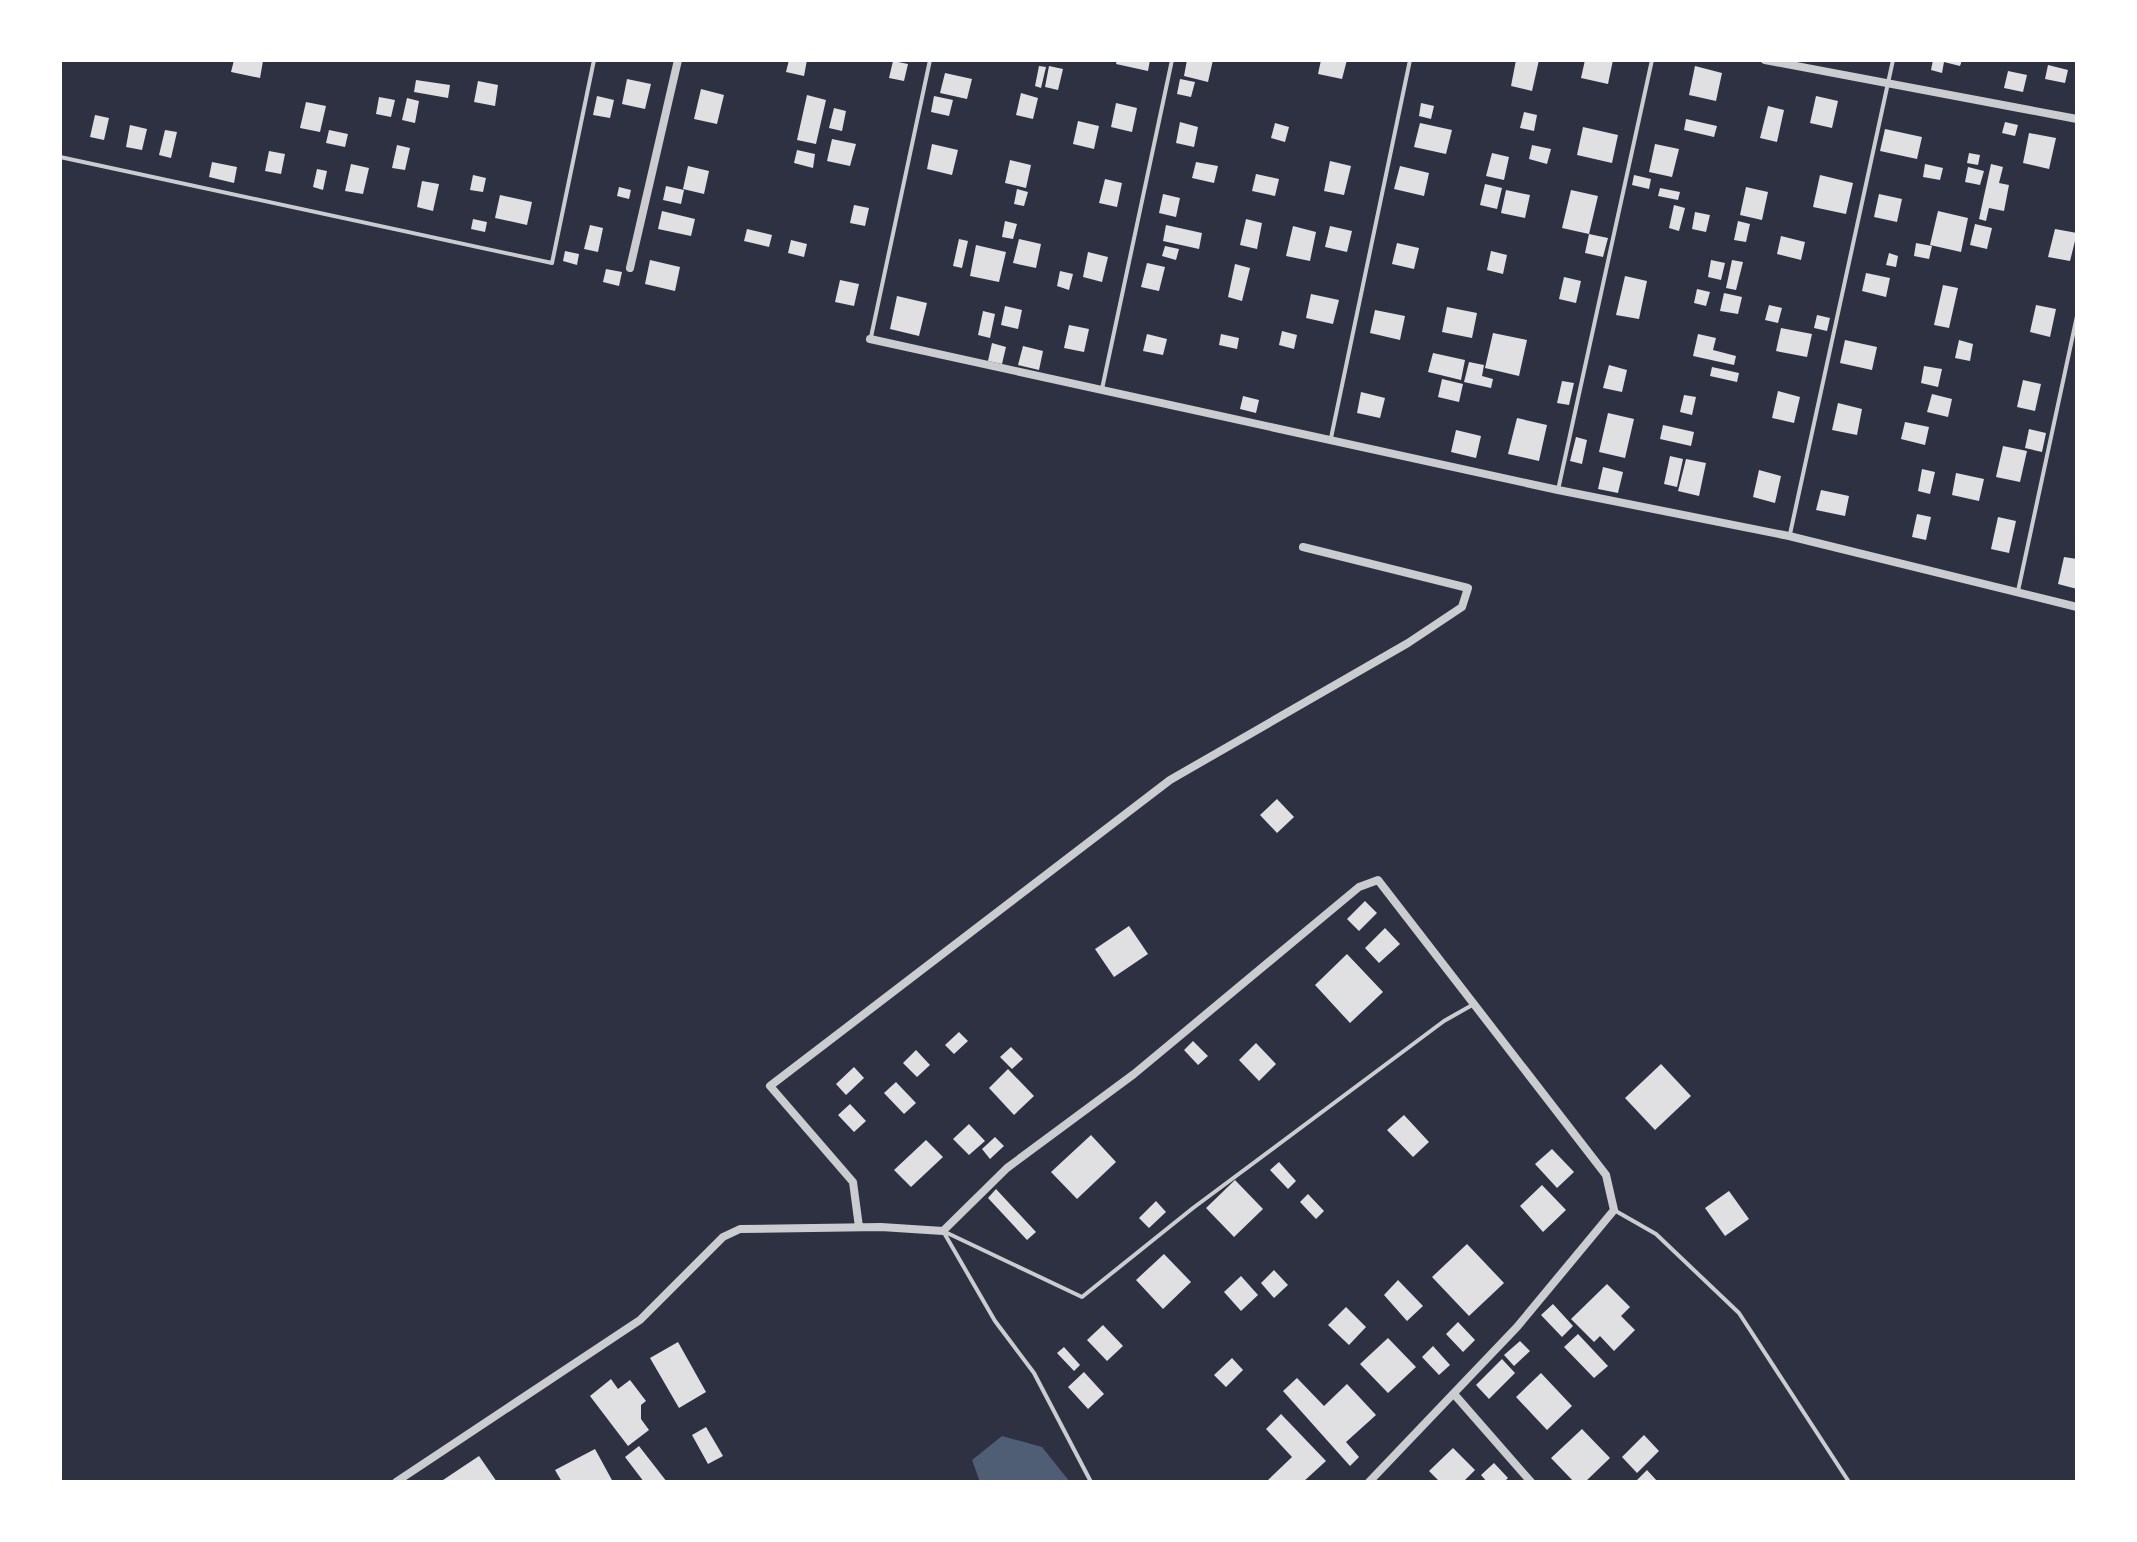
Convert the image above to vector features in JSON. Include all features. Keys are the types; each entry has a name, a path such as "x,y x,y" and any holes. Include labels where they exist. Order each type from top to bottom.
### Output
{"street":[{"path":"630,268 678,60"},
{"path":"1765,60 2077,119"},
{"path":"870,339 1558,490 1789,536 2077,607"},
{"path":"859,1227 853,1182 770,1086 1170,780 1408,643 1462,607 1468,588 1303,547"},
{"path":"396,1482 640,1320 723,1237 740,1229 859,1227 943,1231 1007,1168 1134,1074 1359,887 1378,880 1606,1175 1614,1210 1537,1304 1369,1482"},
{"path":"1454,1394 1531,1482"}],"lane":[{"path":"60,157 552,263 594,60"},
{"path":"870,339 930,60"},
{"path":"1102,389 1172,60"},
{"path":"1331,441 1410,60"},
{"path":"1558,490 1652,60"},
{"path":"1789,536 1893,60"},
{"path":"2017,594 2077,316"},
{"path":"943,1231 1082,1297 1205,1199 1444,1021 1474,1004"},
{"path":"1614,1210 1656,1234 1739,1313 1849,1482"},
{"path":"943,1231 995,1321 1034,1373 1091,1482"}],"water":[{"path":"1002,1436 1042,1447 1070,1482 980,1482 972,1460"}],"building":[{"path":"234,60 263,61 260,78 231,72"},
{"path":"789,60 807,60 804,76 786,72"},
{"path":"1117,60 1150,60 1148,71 1116,64"},
{"path":"1187,60 1213,60 1208,82 1184,76"},
{"path":"1321,60 1347,60 1342,79 1318,74"},
{"path":"1516,60 1539,60 1532,91 1511,86"},
{"path":"1585,60 1613,60 1608,84 1581,78"},
{"path":"1933,60 1962,60 1960,66 1944,62 1942,73 1931,70"},
{"path":"893,61 908,64 904,81 889,78"},
{"path":"2048,65 2068,70 2065,83 2045,79"},
{"path":"1039,66 1046,67 1041,88 1035,86"},
{"path":"1049,66 1063,69 1058,90 1045,87"},
{"path":"1695,66 1722,73 1716,101 1689,95"},
{"path":"2008,71 2027,75 2023,92 2004,88"},
{"path":"945,73 972,79 967,99 940,93"},
{"path":"627,79 651,84 645,109 622,104"},
{"path":"1180,79 1195,82 1191,97 1177,94"},
{"path":"416,80 450,85 448,98 414,92"},
{"path":"478,81 498,85 495,106 474,102"},
{"path":"701,89 724,95 717,124 694,119"},
{"path":"1021,93 1038,98 1033,119 1016,115"},
{"path":"807,95 826,100 816,144 797,140"},
{"path":"597,96 614,100 610,118 593,115"},
{"path":"934,96 953,100 949,116 931,112"},
{"path":"1816,96 1838,101 1832,128 1810,123"},
{"path":"379,97 395,100 391,117 376,114"},
{"path":"407,98 419,101 415,123 402,120"},
{"path":"306,102 326,106 320,132 300,128"},
{"path":"1116,103 1137,108 1132,132 1111,127"},
{"path":"1421,103 1434,106 1431,119 1419,116"},
{"path":"1768,106 1784,110 1777,142 1760,138"},
{"path":"834,108 846,111 842,131 829,128"},
{"path":"1524,112 1537,115 1534,131 1520,128"},
{"path":"95,115 109,118 104,140 90,137"},
{"path":"1686,119 1717,126 1714,137 1684,130"},
{"path":"1078,121 1099,126 1094,149 1073,144"},
{"path":"1180,122 1198,127 1194,147 1176,143"},
{"path":"2005,122 2018,125 2015,136 2002,133"},
{"path":"1275,123 1289,127 1285,142 1271,138"},
{"path":"1420,123 1452,130 1446,154 1414,147"},
{"path":"130,125 147,129 142,150 126,147"},
{"path":"1583,127 1618,135 1612,163 1577,155"},
{"path":"1885,129 1922,137 1917,159 1880,151"},
{"path":"165,130 177,132 171,158 159,155"},
{"path":"329,130 348,134 345,147 326,143"},
{"path":"2029,133 2056,138 2049,169 2023,163"},
{"path":"832,139 856,144 850,166 827,161"},
{"path":"932,144 958,150 952,175 927,169"},
{"path":"1655,144 1679,149 1672,177 1649,172"},
{"path":"397,145 410,148 405,170 392,168"},
{"path":"1532,145 1551,149 1547,164 1529,159"},
{"path":"797,150 815,154 813,168 794,163"},
{"path":"269,151 285,154 281,174 265,171"},
{"path":"1492,153 1509,157 1504,180 1486,176"},
{"path":"1969,153 1980,155 1978,165 1967,163"},
{"path":"1010,160 1031,165 1026,188 1005,183"},
{"path":"1330,161 1351,166 1344,195 1324,191"},
{"path":"212,162 237,167 234,183 209,177"},
{"path":"1196,162 1218,166 1214,183 1192,178"},
{"path":"351,164 369,168 363,194 345,191"},
{"path":"1925,164 1943,168 1940,180 1923,177"},
{"path":"1991,164 2003,167 1999,183 2009,185 2004,211 1989,208 1986,221 1979,219"},
{"path":"688,166 709,171 704,194 683,189"},
{"path":"1400,166 1429,173 1424,196 1394,189"},
{"path":"1968,167 1984,171 1980,185 1965,182"},
{"path":"317,169 327,171 323,190 313,187"},
{"path":"1256,174 1279,179 1275,196 1252,191"},
{"path":"473,175 486,178 483,192 470,190"},
{"path":"1634,175 1651,179 1649,189 1632,185"},
{"path":"1820,175 1853,183 1846,214 1813,207"},
{"path":"1105,179 1122,183 1117,207 1099,203"},
{"path":"422,181 439,184 433,211 417,207"},
{"path":"1485,184 1502,188 1497,209 1480,205"},
{"path":"666,186 684,190 681,204 663,200"},
{"path":"619,187 631,190 629,199 617,196"},
{"path":"1746,187 1768,192 1762,220 1740,215"},
{"path":"1660,188 1680,192 1678,200 1658,196"},
{"path":"1017,189 1028,192 1024,206 1014,204"},
{"path":"1506,190 1530,195 1525,218 1501,213"},
{"path":"1571,190 1598,196 1589,234 1562,228"},
{"path":"1163,194 1180,198 1176,217 1159,213"},
{"path":"1879,194 1902,199 1897,222 1874,217"},
{"path":"500,195 532,202 527,225 495,218"},
{"path":"854,205 869,208 865,226 850,223"},
{"path":"1674,205 1685,208 1679,231 1669,228"},
{"path":"662,211 695,219 691,236 658,229"},
{"path":"1938,211 1968,218 1961,252 1930,245"},
{"path":"1695,212 1710,215 1706,232 1692,229"},
{"path":"473,219 487,222 485,232 471,229"},
{"path":"1246,219 1262,223 1257,249 1240,245"},
{"path":"1005,221 1017,224 1013,239 1002,237"},
{"path":"1738,221 1750,224 1746,242 1734,240"},
{"path":"1975,224 1992,228 1987,249 1970,245"},
{"path":"590,225 603,228 598,252 584,249"},
{"path":"1166,225 1202,233 1199,249 1163,241"},
{"path":"1293,226 1316,232 1310,261 1286,256"},
{"path":"1330,226 1352,231 1347,252 1325,247"},
{"path":"747,229 772,235 769,247 744,241"},
{"path":"2055,229 2077,233 2070,261 2048,257"},
{"path":"1589,234 1608,238 1603,257 1585,253"},
{"path":"1781,236 1805,242 1801,260 1777,254"},
{"path":"959,239 968,241 962,268 953,266"},
{"path":"1019,239 1041,244 1036,268 1013,263"},
{"path":"791,240 807,244 804,257 788,253"},
{"path":"1397,243 1419,248 1414,269 1392,264"},
{"path":"1916,243 1932,246 1929,259 1914,256"},
{"path":"976,245 1006,252 999,282 970,276"},
{"path":"1165,246 1179,249 1176,260 1162,256"},
{"path":"565,251 579,254 577,265 563,261"},
{"path":"1491,251 1507,255 1503,274 1487,270"},
{"path":"1088,252 1108,257 1102,282 1083,277"},
{"path":"1889,253 1898,256 1896,267 1886,265"},
{"path":"650,260 680,267 675,291 645,284"},
{"path":"1711,260 1725,263 1721,280 1708,277"},
{"path":"1732,260 1743,262 1736,290 1726,288"},
{"path":"1147,263 1165,267 1159,291 1141,287"},
{"path":"1235,264 1250,268 1242,301 1228,297"},
{"path":"606,269 622,272 619,286 603,282"},
{"path":"1060,271 1073,274 1069,290 1057,286"},
{"path":"1866,273 1890,278 1886,297 1862,291"},
{"path":"1625,276 1647,281 1639,319 1616,315"},
{"path":"1564,277 1581,281 1576,303 1559,299"},
{"path":"840,280 859,284 854,306 835,302"},
{"path":"1943,285 1958,288 1949,328 1934,325"},
{"path":"1697,289 1710,292 1706,306 1694,303"},
{"path":"1724,293 1742,297 1738,314 1720,311"},
{"path":"1311,294 1339,300 1333,324 1306,318"},
{"path":"897,296 927,303 919,336 890,329"},
{"path":"1769,305 1782,308 1778,323 1765,320"},
{"path":"2036,305 2056,309 2050,337 2030,332"},
{"path":"1005,306 1022,310 1018,329 1001,325"},
{"path":"1447,307 1477,313 1472,338 1442,332"},
{"path":"1375,310 1405,316 1400,340 1370,333"},
{"path":"983,311 995,314 990,338 978,335"},
{"path":"1817,315 1830,318 1827,331 1814,328"},
{"path":"1069,325 1089,329 1084,352 1064,348"},
{"path":"1781,328 1812,334 1807,357 1776,351"},
{"path":"1282,331 1297,335 1294,349 1279,345"},
{"path":"1493,333 1527,340 1519,376 1485,368"},
{"path":"1147,334 1167,339 1163,355 1143,351"},
{"path":"1221,334 1239,338 1237,349 1219,345"},
{"path":"1698,334 1716,338 1713,350 1736,356 1734,365 1693,356"},
{"path":"1845,340 1877,347 1872,370 1840,363"},
{"path":"1959,340 1973,344 1970,361 1955,358"},
{"path":"992,343 1006,347 1002,364 988,361"},
{"path":"1023,346 1043,351 1039,370 1018,365"},
{"path":"1433,353 1465,360 1461,380 1428,372"},
{"path":"1469,362 1484,365 1482,376 1493,379 1491,388 1464,382"},
{"path":"1609,365 1627,370 1622,392 1603,388"},
{"path":"1924,366 1942,369 1938,387 1921,383"},
{"path":"1712,367 1739,373 1737,382 1710,376"},
{"path":"1442,379 1463,384 1459,402 1438,397"},
{"path":"2023,380 2041,384 2035,411 2017,407"},
{"path":"1562,381 1574,383 1569,405 1557,403"},
{"path":"1778,391 1800,397 1794,423 1772,418"},
{"path":"1361,392 1385,398 1380,418 1357,413"},
{"path":"1932,394 1952,399 1948,417 1927,412"},
{"path":"1684,395 1696,397 1692,415 1680,412"},
{"path":"1243,396 1259,400 1256,413 1240,409"},
{"path":"1838,403 1862,409 1857,435 1832,430"},
{"path":"1608,413 1634,419 1625,458 1599,452"},
{"path":"1517,418 1547,425 1539,461 1508,454"},
{"path":"1905,422 1929,427 1925,445 1901,439"},
{"path":"1663,425 1694,432 1691,446 1660,439"},
{"path":"2029,429 2046,433 2042,452 2025,448"},
{"path":"1456,430 1481,436 1476,458 1451,452"},
{"path":"1576,437 1587,440 1582,464 1570,461"},
{"path":"2003,446 2027,451 2020,482 1996,477"},
{"path":"1670,456 1683,459 1677,487 1664,484"},
{"path":"1686,459 1706,463 1699,496 1678,491"},
{"path":"1603,467 1623,472 1618,493 1598,489"},
{"path":"1922,469 1935,472 1930,494 1918,491"},
{"path":"1759,470 1781,476 1775,503 1753,497"},
{"path":"1956,473 1984,479 1979,501 1952,495"},
{"path":"1821,490 1849,496 1845,516 1816,510"},
{"path":"1917,514 1931,517 1926,540 1912,537"},
{"path":"1998,517 2016,521 2009,553 1991,549"},
{"path":"2064,557 2077,559 2077,589 2058,584"},
{"path":"1277,799 1294,817 1277,833 1260,815"},
{"path":"1365,901 1377,913 1359,931 1347,919"},
{"path":"1129,926 1148,954 1114,977 1095,949"},
{"path":"1385,928 1400,944 1379,963 1365,948"},
{"path":"1347,954 1383,992 1350,1023 1315,985"},
{"path":"959,1032 968,1041 954,1054 945,1045"},
{"path":"1193,1041 1208,1056 1198,1065 1184,1050"},
{"path":"1256,1043 1276,1064 1259,1081 1239,1060"},
{"path":"1011,1047 1023,1059 1012,1069 1000,1057"},
{"path":"916,1050 930,1065 917,1077 903,1063"},
{"path":"1661,1064 1691,1096 1655,1130 1625,1098"},
{"path":"854,1067 864,1078 846,1095 836,1084"},
{"path":"1008,1069 1034,1096 1014,1115 989,1088"},
{"path":"896,1082 916,1103 904,1114 884,1093"},
{"path":"850,1104 866,1121 854,1132 838,1115"},
{"path":"1404,1115 1429,1142 1413,1157 1387,1130"},
{"path":"969,1124 985,1141 969,1155 953,1139"},
{"path":"1091,1135 1116,1162 1077,1199 1051,1172"},
{"path":"995,1137 1004,1146 990,1159 982,1149"},
{"path":"926,1140 943,1157 911,1187 894,1170"},
{"path":"1552,1149 1574,1172 1557,1188 1535,1164"},
{"path":"1279,1162 1296,1181 1288,1189 1270,1170"},
{"path":"1235,1180 1263,1209 1234,1237 1206,1208"},
{"path":"1542,1185 1566,1210 1543,1232 1520,1206"},
{"path":"996,1189 1036,1232 1027,1240 988,1198"},
{"path":"1729,1191 1749,1219 1725,1236 1705,1208"},
{"path":"1308,1194 1324,1211 1316,1219 1300,1202"},
{"path":"1156,1201 1166,1212 1149,1228 1139,1218"},
{"path":"1467,1244 1504,1283 1469,1316 1432,1277"},
{"path":"1164,1254 1191,1282 1163,1309 1136,1280"},
{"path":"1274,1270 1288,1285 1274,1298 1261,1283"},
{"path":"1241,1276 1258,1295 1241,1311 1224,1292"},
{"path":"1398,1280 1423,1306 1407,1321 1384,1295"},
{"path":"1607,1284 1630,1307 1621,1316 1635,1330 1614,1351 1600,1336 1594,1342 1571,1319"},
{"path":"1553,1304 1573,1326 1562,1337 1541,1315"},
{"path":"1346,1307 1366,1327 1349,1345 1328,1325"},
{"path":"1458,1322 1475,1340 1463,1352 1446,1334"},
{"path":"1103,1325 1123,1346 1107,1361 1087,1340"},
{"path":"1578,1334 1608,1366 1594,1378 1564,1347"},
{"path":"1388,1338 1416,1367 1388,1393 1360,1364"},
{"path":"1520,1341 1530,1351 1514,1366 1504,1355"},
{"path":"678,1342 706,1392 679,1408 650,1358"},
{"path":"1433,1346 1450,1365 1439,1375 1422,1357"},
{"path":"1064,1347 1080,1365 1074,1371 1057,1353"},
{"path":"1232,1358 1243,1370 1226,1387 1214,1375"},
{"path":"1502,1359 1515,1373 1489,1399 1476,1385"},
{"path":"1084,1372 1104,1394 1088,1409 1068,1387"},
{"path":"1541,1373 1572,1406 1547,1430 1516,1397"},
{"path":"1297,1378 1324,1406 1347,1384 1376,1415 1346,1442 1359,1457 1350,1466 1283,1391"},
{"path":"611,1379 618,1389 630,1380 646,1401 641,1405 641,1419 649,1430 628,1446 590,1396"},
{"path":"1281,1414 1326,1461 1303,1482 1268,1480 1292,1457 1266,1429"},
{"path":"706,1427 723,1456 708,1464 692,1435"},
{"path":"1582,1429 1610,1458 1585,1482 1574,1482 1551,1458"},
{"path":"1644,1435 1659,1451 1637,1473 1622,1457"},
{"path":"639,1446 667,1482 644,1482 625,1457"},
{"path":"1453,1448 1475,1470 1463,1482 1440,1482 1429,1471"},
{"path":"595,1449 613,1482 562,1482 555,1470"},
{"path":"479,1456 497,1482 440,1482"},
{"path":"1494,1463 1508,1478 1504,1482 1487,1482 1481,1475"},
{"path":"1647,1470 1658,1482 1635,1482"}]}
